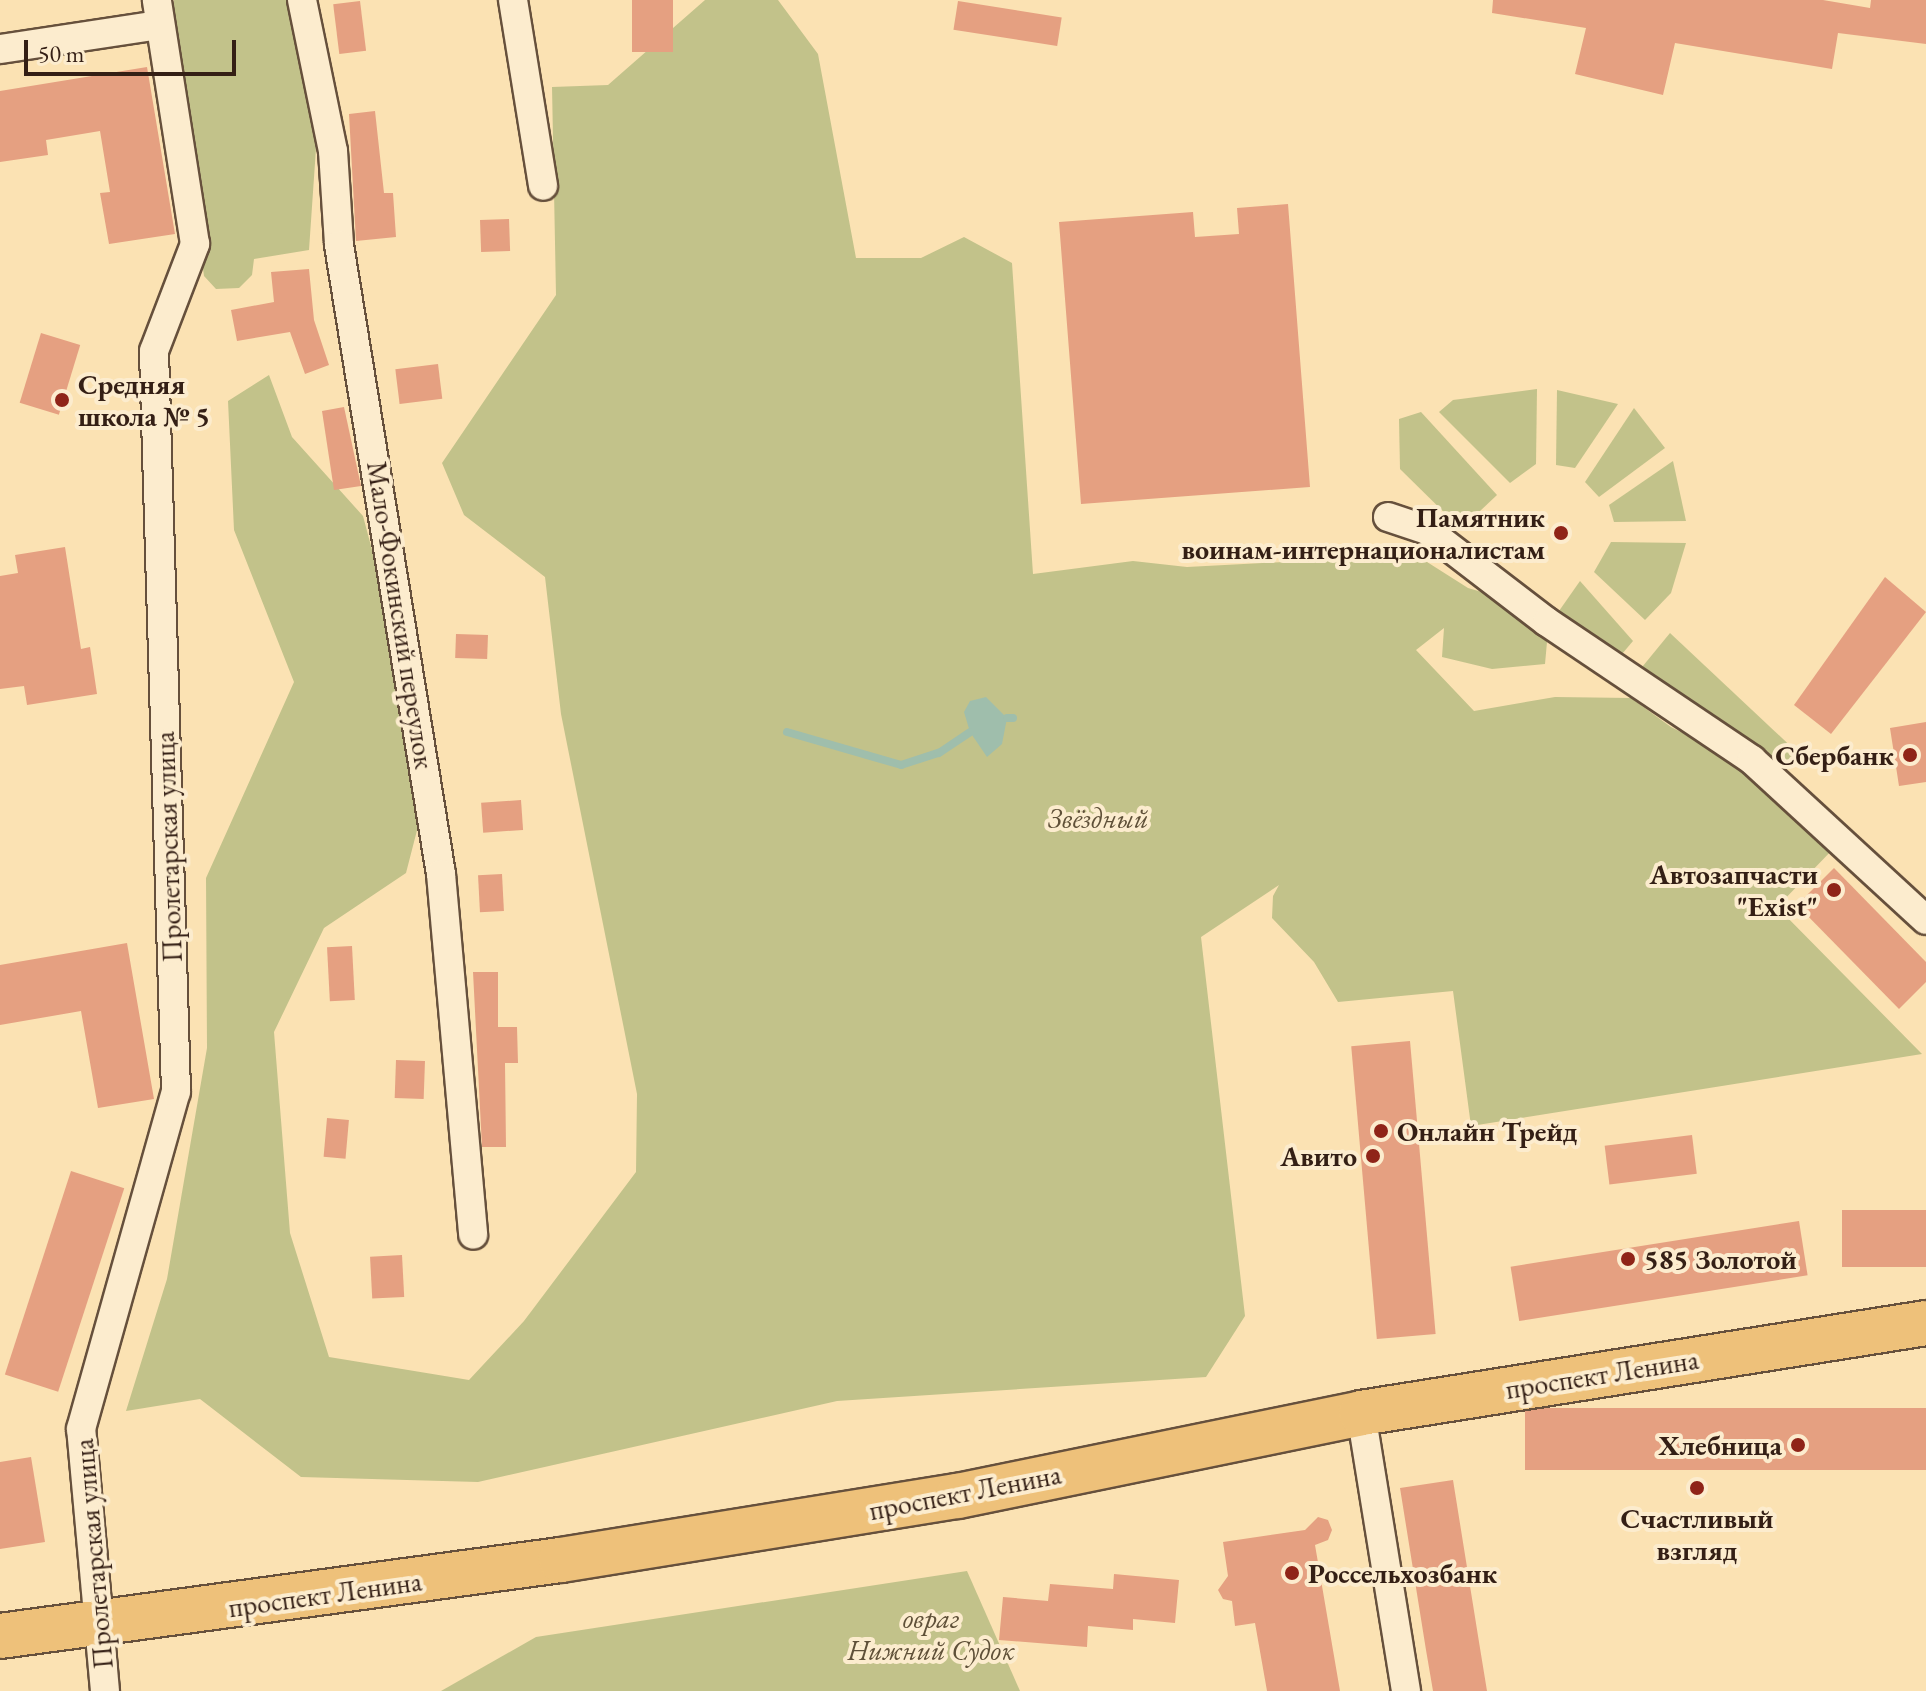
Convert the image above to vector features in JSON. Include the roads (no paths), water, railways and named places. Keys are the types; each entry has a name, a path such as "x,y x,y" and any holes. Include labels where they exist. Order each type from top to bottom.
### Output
{"main road":[{"name":"проспект Ленина","path":"0,1636 561,1560 958,1496 1361,1413 1926,1323"}],"street":[{"name":"Мало-Фокинский переулок","path":"302,0 333,151 339,245 441,874 473,1235"},
{"path":"513,0 543,186"},
{"path":"0,49 158,12"},
{"name":"Пролетарская улица","path":"105,1691 96,1624 81,1429 176,1092 154,351 195,244 158,12"},
{"path":"1388,517 1427,530 1547,622 1752,760 1926,920"},
{"path":"1361,1413 1406,1691"}],"waterway":[{"path":"1007,718 1013,718"},
{"path":"787,732 901,765 939,753 970,732"}],"place":[{"name":"Средняя школа № 5","path":"62,400"},
{"name":"Памятник воинам-интернационалистам","path":"1561,533"},
{"name":"Сбербанк","path":"1910,755"},
{"name":"Автозапчасти \"Exist\"","path":"1834,890"},
{"name":"Онлайн Трейд","path":"1381,1131"},
{"name":"Авито","path":"1373,1156"},
{"name":"585 Золотой","path":"1628,1259"},
{"name":"Хлебница","path":"1798,1445"},
{"name":"Счастливый взгляд","path":"1697,1488"},
{"name":"Россельхозбанк","path":"1292,1573"}],"park label":[{"name":"Звёздный","path":"1098,818"},
{"name":"овраг Нижний Судок","path":"931,1634"}]}
